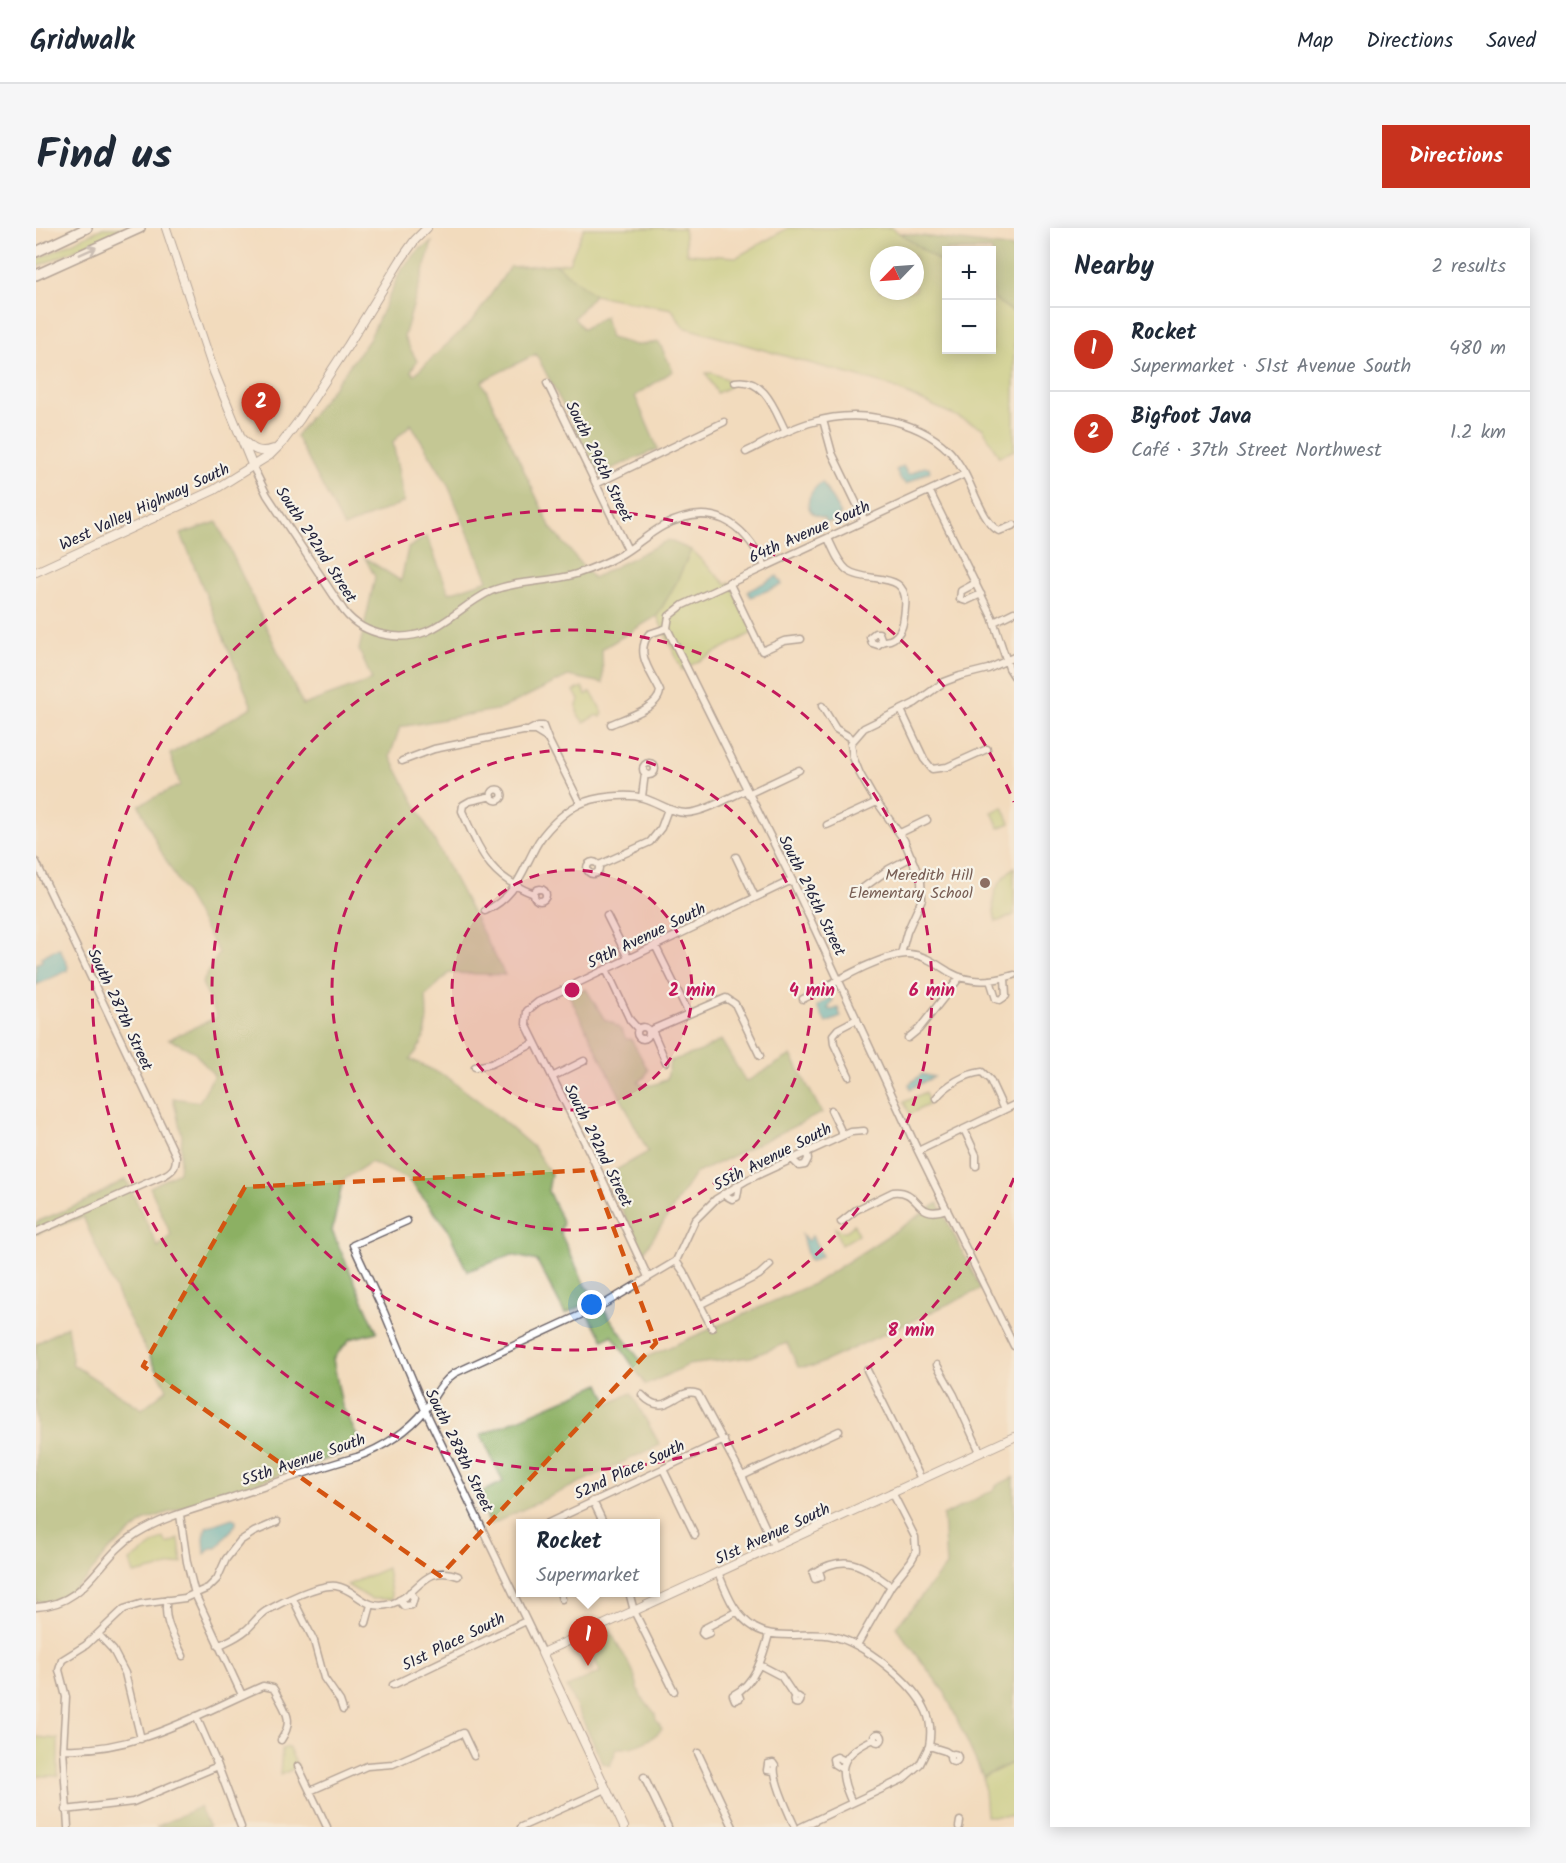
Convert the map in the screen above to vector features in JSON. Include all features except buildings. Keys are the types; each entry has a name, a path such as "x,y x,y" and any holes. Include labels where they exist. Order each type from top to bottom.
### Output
{"highway":[{"path":"36,252 87,228"},
{"path":"36,275 140,228"}],"main road":[{"path":"166,228 194,317 238,434 253,467"},
{"name":"West Valley Highway South","path":"36,572 214,490 253,467 281,444 347,347 399,261 427,228"},
{"path":"238,434 257,451 268,451 281,444"},
{"name":"51st Avenue South","path":"542,1653 1014,1437"},
{"name":"South 288th Street","path":"542,1653 624,1827"}],"street":[{"path":"735,382 747,381 764,392 786,432"},
{"name":"South 296th Street","path":"548,383 628,550"},
{"path":"746,452 786,432 823,420 844,416 899,422 920,431 950,451 965,474 990,525 999,531 1014,525"},
{"path":"823,420 832,453 865,521"},
{"path":"596,484 724,422"},
{"name":"South 292nd Street","path":"253,467 267,495 348,616 373,632 401,637 427,632 492,591 575,574 598,566 628,550"},
{"name":"64th Avenue South","path":"667,628 668,618 673,611 683,605 965,474"},
{"path":"930,492 994,622 1014,676"},
{"path":"628,550 662,527 687,517 717,516 726,519 739,529 754,545 765,566"},
{"path":"828,538 838,558 848,570 860,575 891,581 904,592 906,605 902,627 894,638 882,640"},
{"path":"729,582 762,651 784,640 801,639"},
{"path":"976,583 961,591 959,597 966,601 981,594"},
{"path":"994,622 1014,612"},
{"path":"611,724 653,704 659,696 660,691 642,651 649,634 667,628"},
{"name":"South 296th Street","path":"667,628 792,880 918,1151 1014,1346"},
{"path":"901,954 907,932 923,893 920,877 900,833 860,774 851,747 853,739 864,728 919,700 949,680 983,671 1014,657"},
{"path":"822,706 836,729 853,739"},
{"path":"901,710 924,759 931,768 944,768 987,748"},
{"path":"402,761 434,749 543,726 580,803"},
{"path":"530,730 548,739"},
{"path":"485,911 505,899 516,887 544,834 580,803 618,796 642,797 668,809 689,813 799,770"},
{"path":"642,797 645,773"},
{"path":"492,796 466,802 462,811 489,864 516,887 534,894"},
{"path":"827,825 877,802"},
{"path":"599,865 650,842 661,828 668,809"},
{"path":"900,833 927,820"},
{"path":"736,856 755,897"},
{"path":"863,888 912,857"},
{"name":"South 287th Street","path":"36,862 176,1156 174,1168 165,1175 36,1232"},
{"name":"59th Avenue South","path":"526,1024 527,1011 531,1006 792,880"},
{"path":"607,916 628,958"},
{"path":"655,945 688,1014"},
{"path":"803,999 882,960 901,954 917,955 930,960 960,977 990,980 1014,975"},
{"path":"606,969 630,1020 638,1029 638,1035 642,1039 648,1037 651,1030 721,1000 729,999 735,1004 760,1056"},
{"path":"908,1038 920,1029 960,977"},
{"path":"990,980 993,995 1000,1000 1006,996 1005,978"},
{"path":"849,1076 834,1044 833,1035 838,1029 857,1019"},
{"name":"South 292nd Street","path":"526,1024 648,1277"},
{"path":"638,1029 643,1026 651,1030 666,1062"},
{"path":"475,1067 491,1064 535,1043"},
{"path":"552,1077 584,1062"},
{"path":"936,1098 951,1084 982,1072 990,1080 1004,1110"},
{"path":"918,1151 1014,1105"},
{"path":"831,1110 843,1136"},
{"path":"964,1129 976,1155 976,1166"},
{"name":"55th Avenue South","path":"36,1607 51,1605 74,1596 83,1589 124,1542 150,1527 369,1452 396,1436 425,1410 444,1382 455,1373 606,1304 676,1261 695,1220 706,1206 723,1194 856,1130 864,1131"},
{"path":"792,1159 798,1166 805,1165 808,1159 807,1152"},
{"path":"841,1222 855,1210 899,1191 910,1196 928,1212 947,1209"},
{"name":"South 288th Street","path":"407,1221 353,1245 425,1410 542,1653"},
{"path":"676,1261 712,1328"},
{"path":"701,1304 759,1275 770,1265"},
{"path":"937,1365 981,1452"},
{"path":"867,1370 921,1479"},
{"path":"642,1395 653,1404 660,1405 696,1392 724,1440 774,1546"},
{"path":"742,1476 839,1431"},
{"name":"52nd Place South","path":"556,1519 724,1440"},
{"path":"663,1469 695,1535"},
{"path":"857,1645 891,1586 916,1552 915,1537 892,1492"},
{"path":"593,1501 602,1519"},
{"path":"180,1515 187,1562 195,1594 242,1695"},
{"path":"68,1827 65,1810 63,1749 66,1697 58,1670 59,1664 65,1657 86,1645 124,1609 132,1605 182,1599 213,1583 226,1559 240,1541 277,1522"},
{"path":"819,1571 827,1564 850,1562 865,1568 891,1586"},
{"path":"218,1646 243,1633 266,1611 317,1589 336,1586 371,1605 390,1604 435,1574 448,1572 458,1576"},
{"path":"718,1572 736,1612 754,1627 769,1634 821,1634 841,1638 857,1645 877,1658 905,1683 920,1700 929,1721 929,1746 923,1760 912,1772 897,1782 801,1827"},
{"path":"399,1600 404,1606 412,1605 414,1598 410,1592"},
{"path":"630,1597 634,1611 674,1691"},
{"path":"293,1599 314,1641 324,1678 340,1701 343,1710"},
{"path":"167,1600 165,1611 167,1621 183,1656"},
{"path":"366,1623 371,1605"},
{"path":"707,1628 736,1612"},
{"name":"51st Place South","path":"393,1685 526,1621"},
{"path":"98,1634 113,1650 125,1673 141,1739"},
{"path":"738,1693 760,1665 769,1634"},
{"path":"760,1665 781,1676 795,1697"},
{"path":"63,1749 105,1748 141,1739 267,1686 275,1691 288,1719 289,1727 281,1740"},
{"path":"196,1716 241,1827"},
{"path":"310,1791 367,1766 393,1764 464,1733 474,1756"},
{"path":"852,1803 843,1782 844,1764 855,1750 874,1739"},
{"path":"929,1746 951,1755"},
{"path":"698,1753 733,1827"},
{"path":"65,1810 133,1802 218,1766"},
{"path":"298,1766 327,1827"},
{"path":"774,1771 795,1827"},
{"path":"644,1777 668,1827"},
{"path":"521,1827 606,1789"}],"highlighted area":[{"path":"592,1170 656,1343 440,1576 143,1366 245,1187"}],"green space":[{"path":"103,228 124,228 36,267 36,260"},
{"path":"584,228 684,228 687,254 737,257 788,228 892,228 918,246 870,246 870,300 924,300 924,251 942,263 942,354 996,354 996,300 1014,313 1014,450 999,457 983,428 887,385 683,327 672,309 594,295 555,264 569,263"},
{"path":"899,233 1014,248 1014,313 996,300 996,246 942,246 942,263 924,251 924,246 918,246"},
{"path":"432,242 404,337 417,361 411,371 414,375 474,319 510,267 555,264 594,295 574,318 583,329 605,316 610,338 636,345 659,342 673,371 635,396 658,449 599,474 536,354 482,381 551,528 593,578 668,540 691,550 657,616 602,649 603,683 568,676 501,709 400,727 390,756 505,975 449,973 426,996 426,1030 421,1044 410,1059 447,1077 533,1147 551,1174 548,1191 563,1223 560,1232 584,1283 596,1299 565,1314 537,1261 512,1255 467,1271 447,1228 409,1180 371,1162 343,1180 332,1231 377,1332 350,1339 333,1359 342,1406 363,1447 146,1520 106,1553 86,1579 67,1594 46,1603 36,1601 36,1344 67,1326 73,1365 142,1409 167,1389 122,1305 83,1217 36,1234 36,1222 80,1204 126,1179 158,1247 171,1235 150,1187 179,1172 182,1136 173,1098 199,1102 214,1075 193,1051 169,1039 217,1017 202,983 219,953 159,848 139,805 180,785 170,754 252,707 181,534 217,522 303,705 372,680 359,650 375,577 365,558 401,581 408,548 427,536 449,593 488,580 447,483 411,424 393,442 404,502 344,527 296,436 369,340 401,270 420,249"},
{"path":"706,373 727,379 729,387 717,393"},
{"path":"691,550 726,584 729,582 754,632 682,670 657,616"},
{"path":"582,687 586,695 591,692 603,713 601,717 597,715 584,722 580,717 577,712 579,700 574,691"},
{"path":"1003,807 1010,823 999,828 992,812"},
{"path":"1014,867 1014,915 996,922 993,905 995,891 1002,879"},
{"path":"586,989 605,1020 613,1023 622,1031 626,1039 631,1039 648,1070 645,1077 638,1082 641,1084 652,1085 667,1079 670,1061 701,1051 721,1040 746,1082 791,1055 822,1113 695,1174 642,1255 607,1175 648,1152 569,995"},
{"path":"926,1092 928,1105 910,1114 904,1102"},
{"path":"938,1203 981,1289 815,1366 798,1367 787,1343 751,1357 688,1365 646,1385 612,1335 604,1340 587,1314 602,1307 640,1360 815,1283"},
{"path":"854,1224 858,1235 841,1245 835,1228 846,1231"},
{"path":"600,1384 609,1404 631,1393 660,1445 490,1525 478,1494 503,1482 481,1435"},
{"path":"1014,1477 1014,1762 983,1777 945,1693 896,1627 946,1566 943,1516"},
{"path":"163,1538 168,1544 179,1539 182,1563 134,1574 130,1561"},
{"path":"387,1568 392,1599 371,1599 347,1585"},
{"path":"609,1629 633,1671 641,1697 655,1713 656,1720 662,1729 641,1743 617,1748 610,1766 603,1763 567,1687 600,1672 587,1641"},
{"path":"36,1737 58,1739 58,1776 36,1776"},
{"path":"288,1747 298,1767 280,1775 282,1749"},
{"path":"1014,1762 1014,1816 986,1816 983,1777"},
{"path":"199,1807 209,1827 156,1827"}],"water":[{"path":"903,466 908,474 926,467 929,467 930,471 906,484 900,479 896,470"},
{"path":"822,482 841,514 830,522 825,522 824,518 812,512 808,503 812,492"},
{"path":"777,576 781,585 751,597 748,592 750,590"},
{"path":"60,949 68,966 67,971 36,985 36,964 42,961 41,957"},
{"path":"829,998 833,1000 828,1009 838,1008 841,1017 826,1023 817,1006"},
{"path":"922,1074 934,1077 910,1089 909,1084"},
{"path":"802,1235 808,1241 812,1236 821,1256 810,1261"},
{"path":"232,1518 236,1520 236,1524 217,1548 211,1548 205,1554 206,1527"}],"place":[{"name":"Bigfoot Java","path":"261,433"},
{"name":"Meredith Hill Elementary School","path":"985,883"},
{"name":"Rocket","path":"588,1666"}]}
